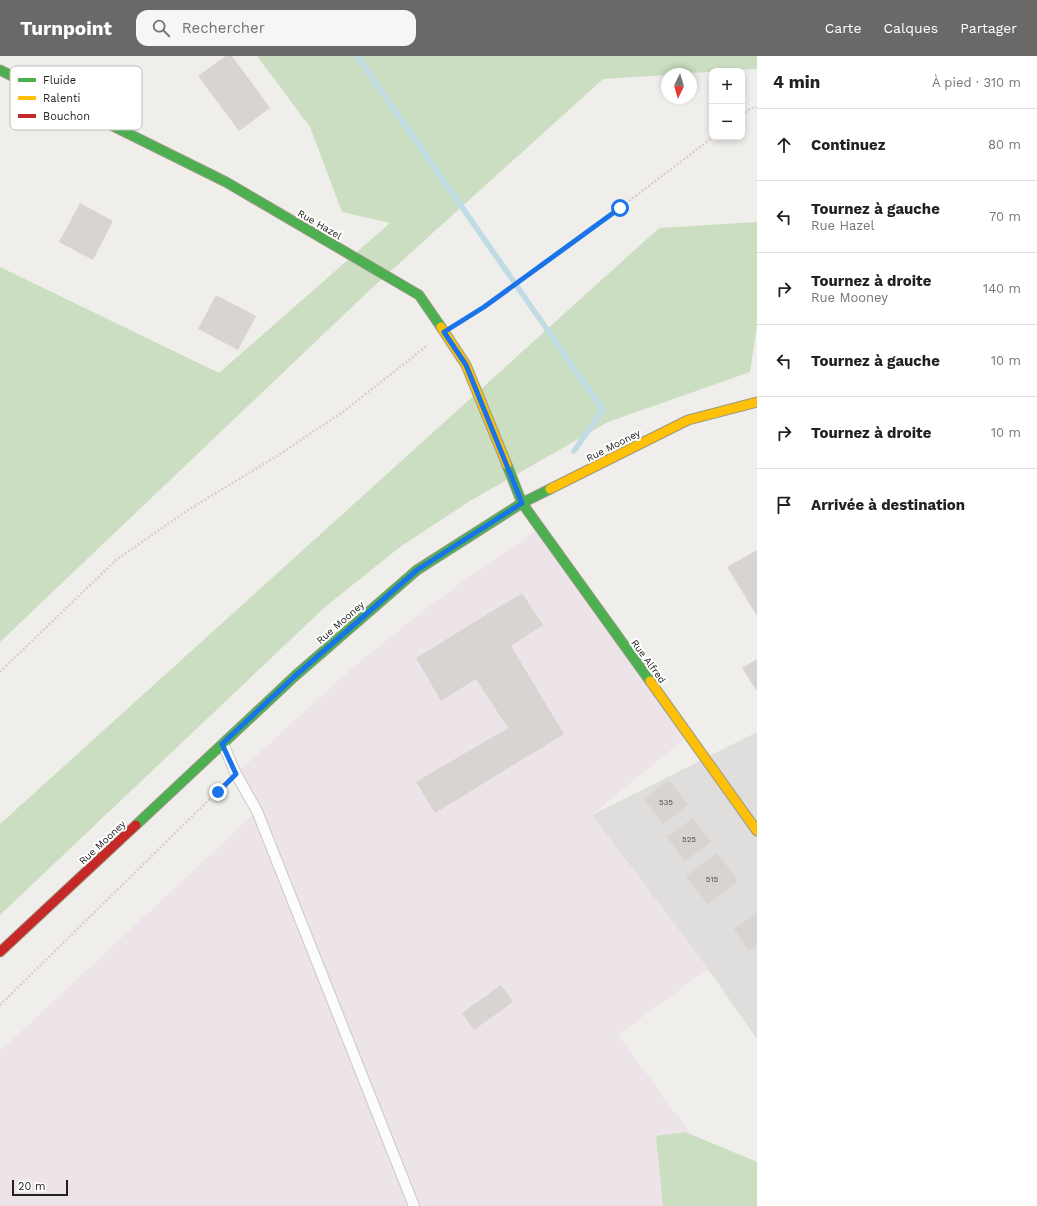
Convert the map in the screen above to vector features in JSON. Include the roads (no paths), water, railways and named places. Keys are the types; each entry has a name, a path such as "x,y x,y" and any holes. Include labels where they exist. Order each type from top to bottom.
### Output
{"street":[{"name":"Rue Hazel","path":"0,70 10,75"},
{"name":"Rue Hazel","path":"121,130 226,182 419,295 466,365 522,503"},
{"name":"Rue Mooney","path":"0,952 295,676 417,570 522,503 688,420 757,402"},
{"name":"Rue Alfred","path":"522,503 757,831"}],"lane":[{"path":"222,744 236,774 257,811 414,1206"}],"waterway":[{"path":"357,56 603,410 574,451"}]}
